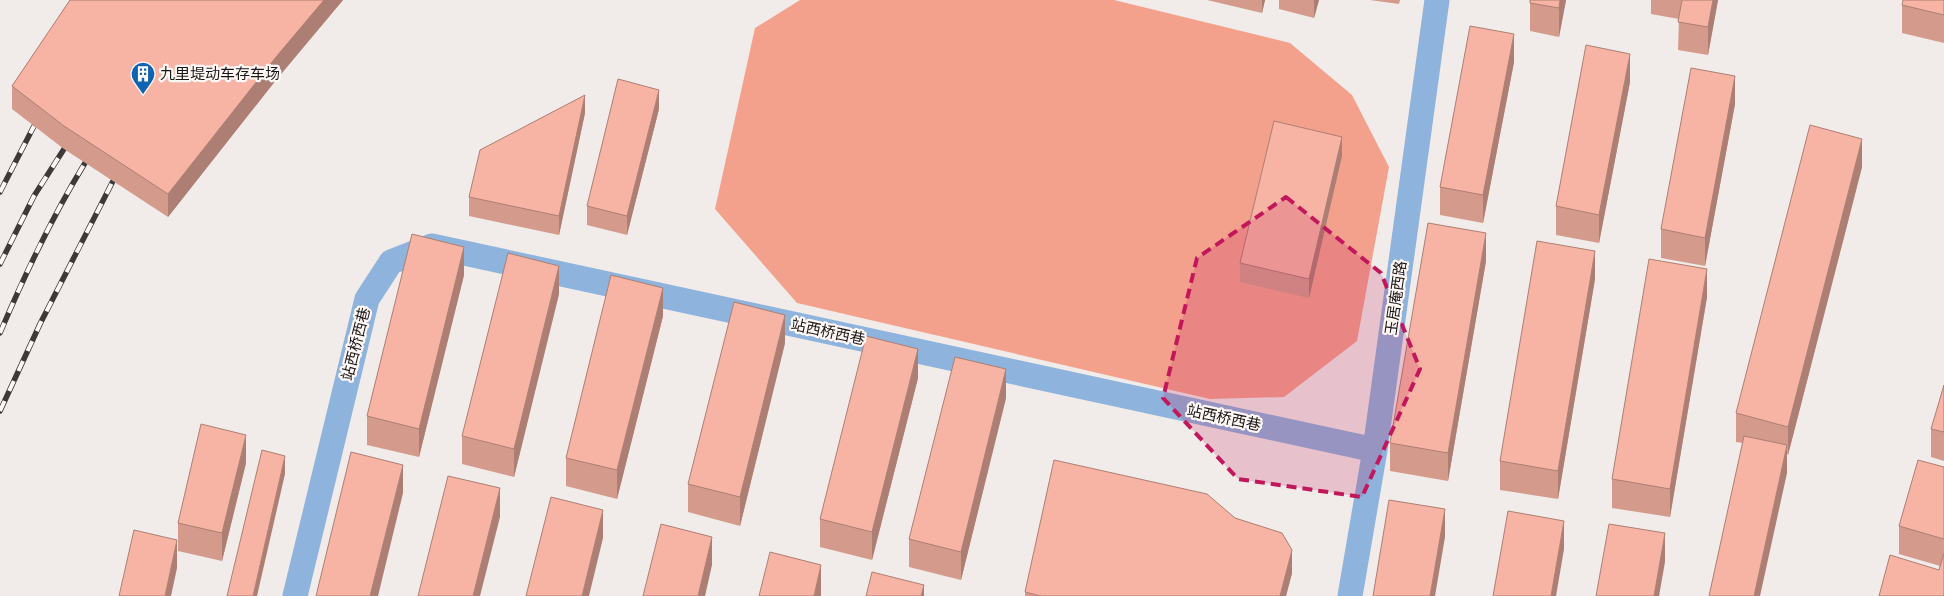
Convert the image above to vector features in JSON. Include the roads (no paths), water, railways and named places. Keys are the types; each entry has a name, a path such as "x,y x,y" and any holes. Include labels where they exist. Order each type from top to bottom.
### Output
{"street":[{"name":"玉居庵西路","path":"1350,596 1375,450 1437,0"},
{"name":"站西桥西巷","path":"295,596 367,299 391,262 432,246 1375,450"}],"railway":[{"path":"0,192 34,126"},
{"path":"0,264 34,196 64,149"},
{"path":"0,333 40,246 61,204 85,163"},
{"path":"0,411 40,324 113,181"}],"place":[{"name":"九里堤动车存车场","path":"143,95"}]}
